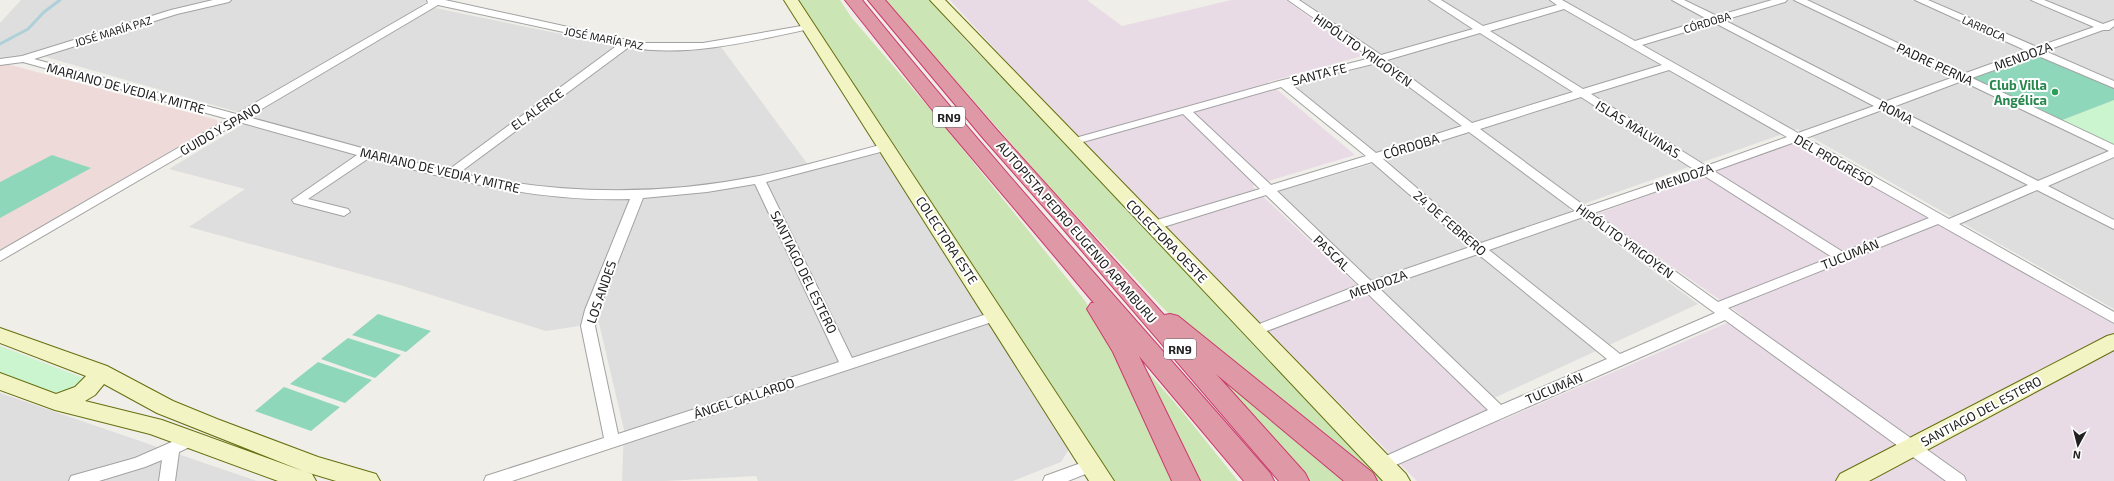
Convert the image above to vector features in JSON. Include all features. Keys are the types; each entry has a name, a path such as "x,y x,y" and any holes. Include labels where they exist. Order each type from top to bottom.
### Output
{"highway":[{"name":"AUTOPISTA PEDRO EUGENIO ARAMBURU","path":"853,0 1046,233 1172,376 1260,481"},
{"name":"AUTOPISTA PEDRO EUGENIO ARAMBURU","path":"876,0 990,134 1066,218 1294,481"},
{"path":"1066,218 1161,315 1363,481"},
{"path":"1046,233 1105,317 1125,352 1186,481"}],"street":[{"name":"JOSÉ MARÍA PAZ","path":"0,62 23,59 168,14 226,0"},
{"name":"COLECTORA ESTE","path":"791,0 888,147 1097,473"},
{"name":"COLECTORA OESTE","path":"937,0 1390,473"},
{"name":"HIPÓLITO YRIGOYEN","path":"1293,0 1379,59 1584,212 1958,481"},
{"name":"ISLAS MALVINAS","path":"1434,0 1703,171 1842,257"},
{"name":"ROMA","path":"1677,0 2114,225"},
{"name":"CÓRDOBA","path":"1632,45 1782,0"},
{"name":"PADRE PERNA","path":"1799,0 2114,149"},
{"name":"LARROCA","path":"1920,0 2114,85"},
{"path":"2036,0 2114,32"},
{"name":"JOSÉ MARÍA PAZ","path":"433,1 626,44 666,47 703,46 754,38 809,26"},
{"name":"GUIDO Y SPANO","path":"0,257 238,118 433,1"},
{"name":"SANTA FE","path":"1072,142 1283,83 1379,59 1481,29 1560,3"},
{"name":"DEL PROGRESO","path":"1560,3 1795,138 2114,318"},
{"name":"MENDOZA","path":"1254,331 1368,287 1703,171 2114,23"},
{"name":"EL ALERCE","path":"449,175 626,44"},
{"name":"MARIANO DE VEDIA Y MITRE","path":"23,59 366,154 480,182 552,193 638,194 697,190 759,180 888,147"},
{"name":"CÓRDOBA","path":"1152,226 1670,66"},
{"name":"24 DE FEBRERO","path":"1283,83 1375,158 1479,248 1619,361"},
{"name":"PASCAL","path":"1184,110 1499,412"},
{"name":"TUCUMÁN","path":"1390,473 1499,412 1619,361 1722,311 1842,257 2040,186 2114,153"},
{"path":"344,212 298,200 366,154"},
{"name":"SANTIAGO DEL ESTERO","path":"759,180 848,365"},
{"name":"LOS ANDES","path":"612,441 588,326 592,310 638,194"},
{"name":"ÁNGEL GALLARDO","path":"492,481 996,316"},
{"path":"0,336 99,372 165,407 209,426 313,465 368,481"},
{"name":"SANTIAGO DEL ESTERO","path":"1848,481 2114,341"},
{"path":"55,402 86,391 94,383 99,372"},
{"path":"3,385 55,402 154,426 180,445 304,481"},
{"path":"77,481 139,463 180,445"},
{"path":"167,481 180,445"},
{"path":"1051,481 1097,473"}],"shaded area":[{"path":"21,0 430,0 421,5 628,48 690,50 721,47 812,170 883,153 1071,446 1061,462 1013,481 758,481 756,476 665,481 622,481 624,430 599,323 546,331 400,285 189,227 245,189 169,169 255,117 39,55 0,59 0,23"},
{"path":"950,0 1087,0 1122,26 1231,0 1286,0 1362,56 1268,82 1355,155 1252,186 1500,421 1743,316 1597,214 1796,142 2114,324 2114,481 1417,481 1082,144"},
{"path":"1301,0 2114,0 2114,309 1797,129 1569,209 1698,304 1494,398 1276,192 1386,160 1290,86 1389,61"},
{"path":"7,64 217,120 217,124 0,250 0,66"},
{"path":"0,393 257,481 0,481"}],"green space":[{"path":"798,0 840,0 851,17 931,110 1082,297 1099,321 1177,481 1113,481 902,156"},
{"path":"885,0 929,0 968,43 1064,140 1384,481 1370,481 1184,329 1046,183"},
{"name":"Club Villa Angélica","path":"2037,51 2114,85 2114,100 2057,122 1964,77"},
{"path":"2114,100 2114,149 2057,122"},
{"path":"52,155 91,168 0,218 0,182"},
{"path":"378,314 431,331 406,352 352,335"},
{"path":"348,338 401,355 375,378 321,359"},
{"path":"0,346 86,379 73,389 55,393 0,372"},
{"path":"1135,357 1181,410 1238,481 1190,481"},
{"path":"1203,358 1353,481 1306,481"},
{"path":"318,362 372,380 345,403 290,384"},
{"path":"284,387 340,407 311,431 255,411"}],"waterway":[{"path":"0,44 28,29 44,12 60,0"}],"place":[{"name":"Club Villa Angélica","path":"2055,92"}]}
